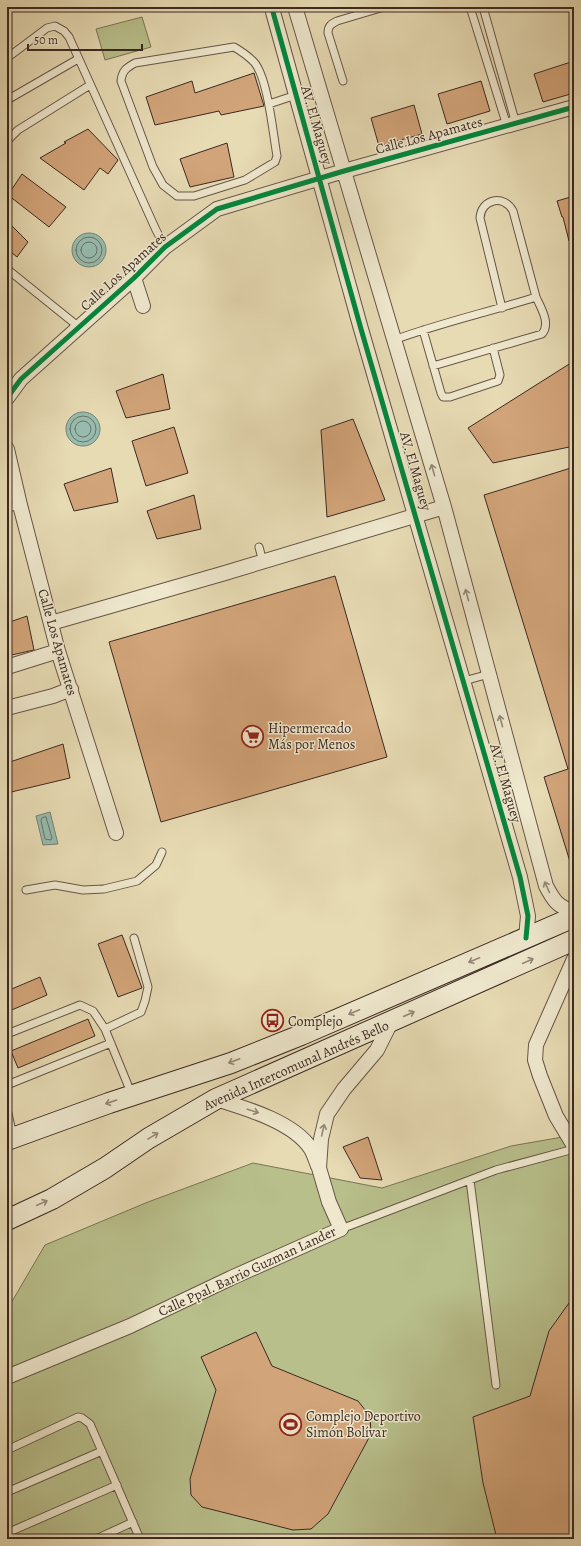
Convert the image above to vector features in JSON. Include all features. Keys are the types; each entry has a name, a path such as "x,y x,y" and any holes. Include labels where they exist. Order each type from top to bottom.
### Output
{"main road":[{"name":"Avenida Intercomunal Andrés Bello","path":"10,1139 132,1095 231,1062 302,1035 574,917"},
{"name":"Avenida Intercomunal Andrés Bello","path":"7,1220 52,1199 92,1176 149,1138 216,1099 574,940"}],"street":[{"name":"AV. El Maguey","path":"295,7 444,506 546,886 553,899 562,907 574,912"},
{"name":"AV. El Maguey","path":"273,10 361,329 520,877 528,916 526,938"},
{"name":"Calle Los Apamates","path":"7,398 21,379 134,278 165,247 217,209 344,171 574,108"},
{"path":"134,278 143,306"},
{"name":"Calle Los Apamates","path":"7,449 13,506 116,833"},
{"path":"51,623 222,568 263,562 444,506"},
{"path":"7,667 58,651"},
{"path":"7,708 71,689"},
{"path":"574,958 536,1045 535,1060 556,1116 574,1148"},
{"name":"Calle Ppal. Barrio Guzman Lander","path":"7,1377 130,1326 231,1278 341,1229 329,1202 319,1168 321,1139 327,1114 344,1089 378,1050 390,1022"},
{"path":"216,1099 260,1113 295,1132 310,1149 319,1168"}],"lane":[{"path":"343,81 328,33 328,28 332,23 337,21 384,7"},
{"path":"470,7 512,126"},
{"path":"483,7 512,126"},
{"path":"7,58 47,28 55,26 64,30 165,247"},
{"path":"234,47 246,54 255,63 261,74 269,104 277,156 275,162 245,180 194,196 177,196 163,185 153,167 121,81 122,72 135,63 234,47"},
{"path":"7,100 78,59"},
{"path":"7,141 18,130 90,85"},
{"path":"269,104 296,95"},
{"path":"433,366 542,334 545,330 546,320 536,297 513,211 510,205 504,201 497,200 485,205 480,211 480,218 502,308"},
{"path":"7,269 79,327"},
{"path":"394,340 536,297"},
{"path":"423,330 443,397 450,397 498,381 500,375 493,348"},
{"path":"259,547 263,562"},
{"path":"464,681 489,674"},
{"path":"26,890 55,885 83,890 104,889 137,881 156,865 162,852"},
{"path":"105,1029 140,1012 145,1001 148,987 134,938"},
{"path":"7,1034 80,1005 93,1011 105,1029 132,1095"},
{"path":"7,1085 111,1044"},
{"path":"7,1109 10,1139"},
{"path":"341,1229 496,1170 574,1148"},
{"path":"470,1180 496,1385"},
{"path":"7,1450 78,1417 82,1418 90,1424 140,1539"},
{"path":"7,1492 102,1451"},
{"path":"7,1533 117,1485"},
{"path":"96,1539 133,1522"}],"green space":[{"path":"142,17 151,47 105,60 96,29"},
{"name":"Complejo Deportivo Simón Bolívar","path":"574,1135 574,1539 7,1539 7,1310 45,1245 148,1202 253,1163 382,1188 511,1146"}],"water":[{"path":"86,233 92,233 96,234 103,240 106,250 105,257 99,264 92,267 86,267 82,266 75,260 72,253 72,247 73,243 79,236"},
{"path":"80,412 86,412 90,413 97,419 100,429 99,436 93,443 86,446 80,446 76,445 69,439 66,432 66,426 67,422 73,415"},
{"path":"50,812 58,844 43,845 36,816"}],"building":[{"path":"574,61 574,93 543,102 534,74"},
{"path":"254,73 264,106 221,115 219,111 155,125 146,97 192,81 195,93"},
{"path":"481,81 490,111 447,124 438,94"},
{"path":"414,105 422,134 379,146 371,118"},
{"path":"88,129 118,160 108,174 100,168 84,190 40,158 66,143 64,142"},
{"path":"227,143 234,177 190,187 180,159"},
{"path":"22,174 66,207 49,227 8,195"},
{"path":"574,196 574,241 569,241 557,201"},
{"path":"7,221 28,242 17,257 7,249"},
{"path":"574,361 574,446 493,463 468,428"},
{"path":"163,374 170,409 126,418 116,391"},
{"path":"353,419 385,500 327,517 321,430"},
{"path":"174,427 188,473 146,486 132,441"},
{"path":"574,467 574,864 571,865 544,777 568,769 484,495"},
{"path":"111,468 118,502 74,511 64,484"},
{"path":"194,495 201,529 157,539 147,511"},
{"path":"335,576 387,757 161,822 109,642"},
{"path":"27,616 34,650 7,656 7,623"},
{"path":"63,744 70,778 7,793 7,763"},
{"path":"122,935 142,988 118,997 98,944"},
{"path":"40,977 47,995 7,1012 7,991"},
{"path":"88,1019 95,1036 18,1068 11,1051"},
{"path":"368,1137 382,1180 360,1178 343,1147"},
{"path":"574,1296 574,1539 497,1539 483,1483 473,1417 530,1396 549,1331"},
{"path":"256,1332 272,1366 358,1401 370,1416 371,1434 328,1514 311,1529 293,1530 202,1507 191,1495 190,1479 216,1390 201,1357"}],"cycle path":[{"path":"273,7 273,12 361,329 520,877 528,916 526,938"},
{"path":"7,398 21,379 134,278 165,247 217,209 344,171 574,107"}],"place":[{"name":"Hipermercado Más por Menos","path":"252,736"},
{"name":"Complejo","path":"272,1021"},
{"name":"Complejo Deportivo Simón Bolívar","path":"290,1424"}]}
